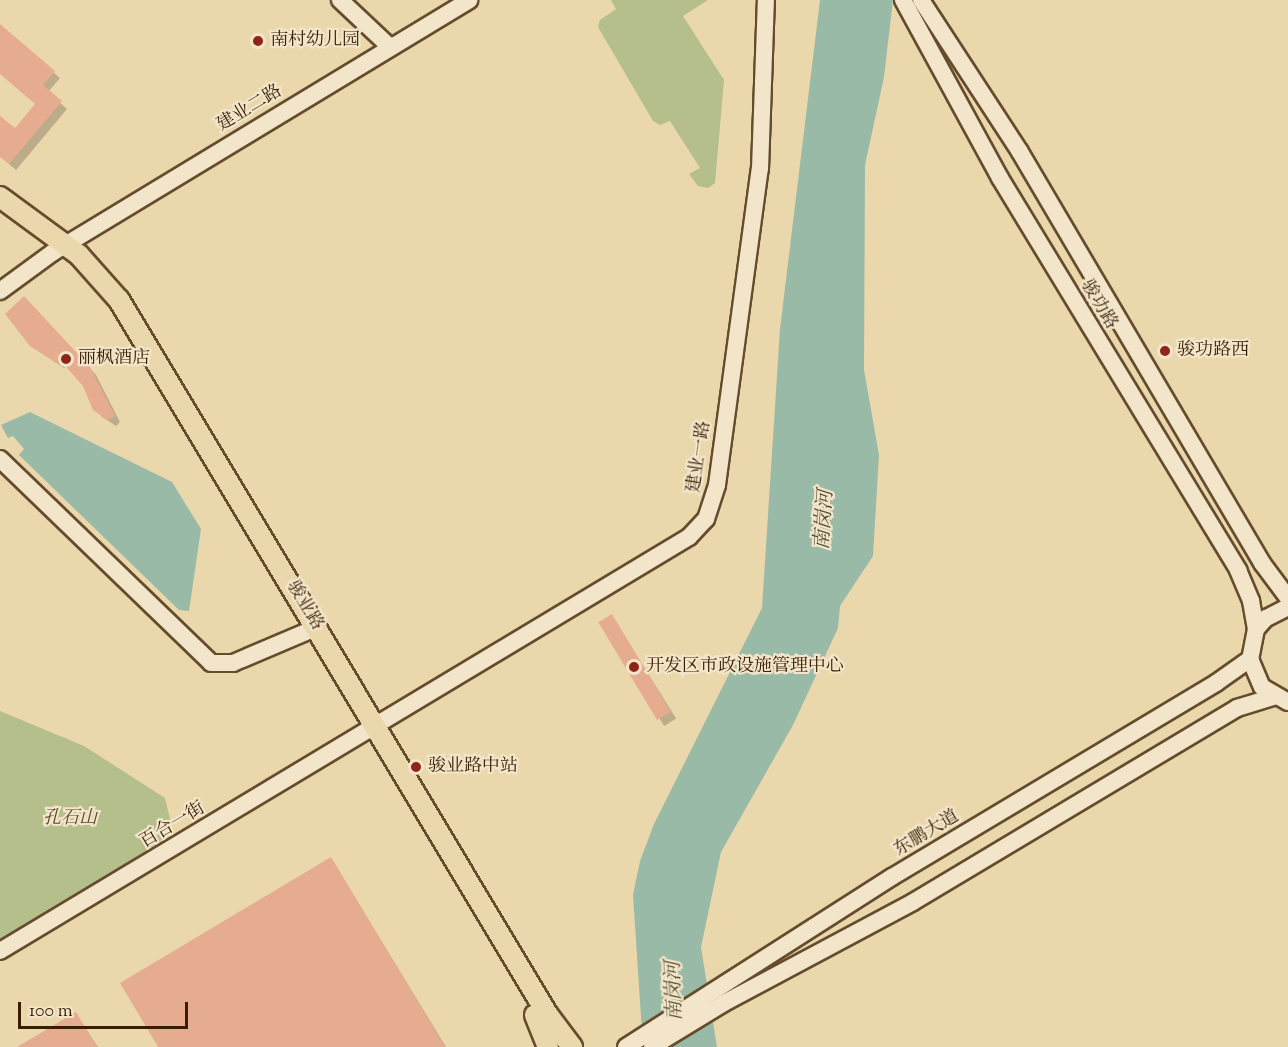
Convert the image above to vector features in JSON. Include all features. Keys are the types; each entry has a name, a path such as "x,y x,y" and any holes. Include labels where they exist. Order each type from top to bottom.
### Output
{"main road":[{"name":"骏业路","path":"0,197 59,249 113,313 306,632 372,731 548,1015 572,1047"},
{"name":"骏业路","path":"0,211 93,268 119,300 372,731 536,1018 548,1047"}],"street":[{"path":"340,0 390,47"},
{"name":"建业二路","path":"2,293 59,249 470,0"},
{"name":"建业一路","path":"372,731 689,537 706,519 717,485 759,169 766,0"},
{"name":"骏功路","path":"903,0 1000,178 1238,570 1251,601 1256,629"},
{"name":"骏功路","path":"921,0 1032,171 1262,563 1288,598"},
{"path":"0,459 212,663 233,663 306,632"},
{"path":"1281,700 1253,674 1250,659 1256,629 1266,618 1288,607"},
{"name":"东鹏大道","path":"652,1047 892,877 1216,683 1250,659"},
{"name":"东鹏大道","path":"626,1047 913,902 1238,708 1281,700"},
{"name":"百合一街","path":"0,951 372,731"}],"green space":[{"path":"611,0 708,0 683,16 724,80 715,183 708,188 698,186 689,174 700,168 670,121 660,125 653,121 598,27 600,20 616,9"},
{"name":"孔石山","path":"0,711 84,746 165,798 173,832 115,872 0,939"}],"water":[{"name":"南岗河","path":"820,0 893,0 884,77 865,165 864,370 879,455 873,556 840,606 838,628 793,725 721,852 701,947 717,1047 643,1047 633,895 640,861 654,824 762,608 780,329"},
{"path":"30,412 172,482 201,529 189,611 179,610 19,455 24,449 13,436 8,438 1,425"}],"building":[{"path":"0,24 55,71 43,85 62,101 9,164 0,157 0,116 15,128 35,104 0,74"},
{"name":"丽枫酒店","path":"24,296 90,367 115,416 108,420 93,410 83,386 60,360 56,363 30,346 5,314"},
{"name":"开发区市政设施管理中心","path":"612,614 671,712 657,720 598,622"},
{"path":"331,857 445,1047 158,1047 120,983"},
{"path":"76,1012 97,1047 17,1047"}],"place":[{"name":"南村幼儿园","path":"258,41"},
{"name":"骏功路西","path":"1165,351"},
{"name":"丽枫酒店","path":"66,359"},
{"name":"开发区市政设施管理中心","path":"634,667"},
{"name":"骏业路中站","path":"416,767"}]}
